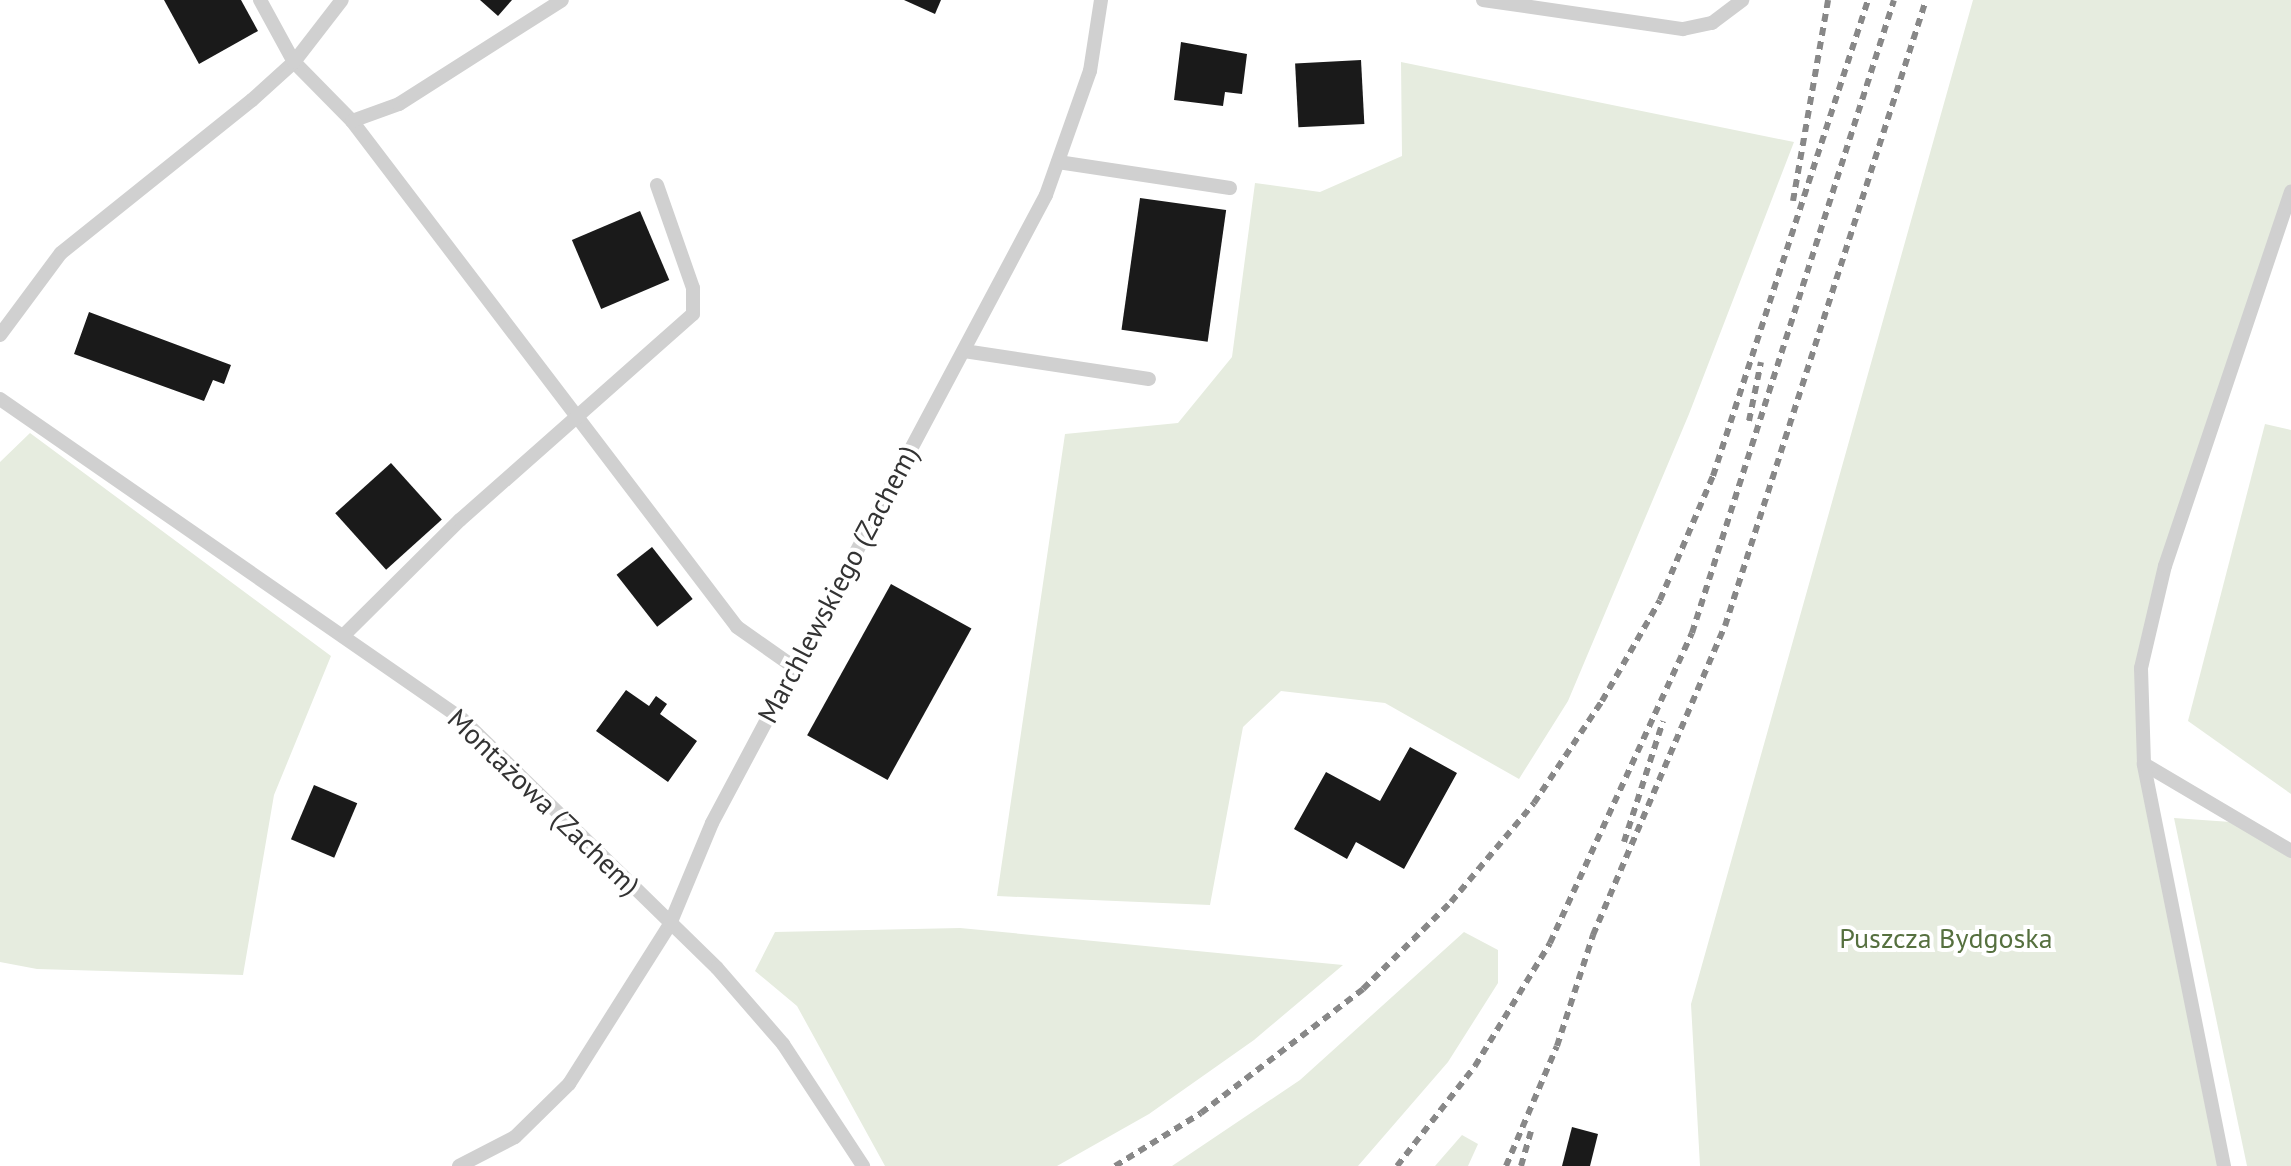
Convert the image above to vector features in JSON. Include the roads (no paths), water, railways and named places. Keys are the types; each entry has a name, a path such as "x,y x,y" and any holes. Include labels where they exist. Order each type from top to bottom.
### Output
{"lane":[{"path":"260,0 294,62 352,121 737,627 794,667"},
{"path":"0,335 61,253 294,62 342,0"},
{"path":"352,121 399,104 562,0"},
{"name":"Marchlewskiego (Zachem)","path":"459,1166 515,1137 569,1084 670,924 712,823 1046,195 1090,71 1101,0"},
{"path":"1483,0 1683,29 1712,23 1742,0"},
{"path":"1058,162 1230,188"},
{"path":"343,636 460,520 693,314 693,288 657,185"},
{"path":"2224,1166 2144,764 2141,668 2149,617 2291,192"},
{"path":"964,351 1149,379"},
{"name":"Montażowa (Zachem)","path":"0,399 462,719 717,968 783,1044 863,1166"},
{"path":"2144,764 2291,851"}],"railway":[{"path":"1793,201 1828,0"},
{"path":"1115,1166 1201,1113 1363,989 1451,902 1534,803 1602,701 1660,600 1713,476 1868,0"},
{"path":"1397,1166 1475,1066 1550,943 1692,633 1894,0"},
{"path":"1506,1166 1557,1046 1593,935 1725,626 1926,0"},
{"path":"1749,421 1761,362"},
{"path":"1624,842 1663,721"},
{"path":"1521,1166 1531,1131"}],"park label":[{"name":"Puszcza Bydgoska","path":"1946,938"}]}
